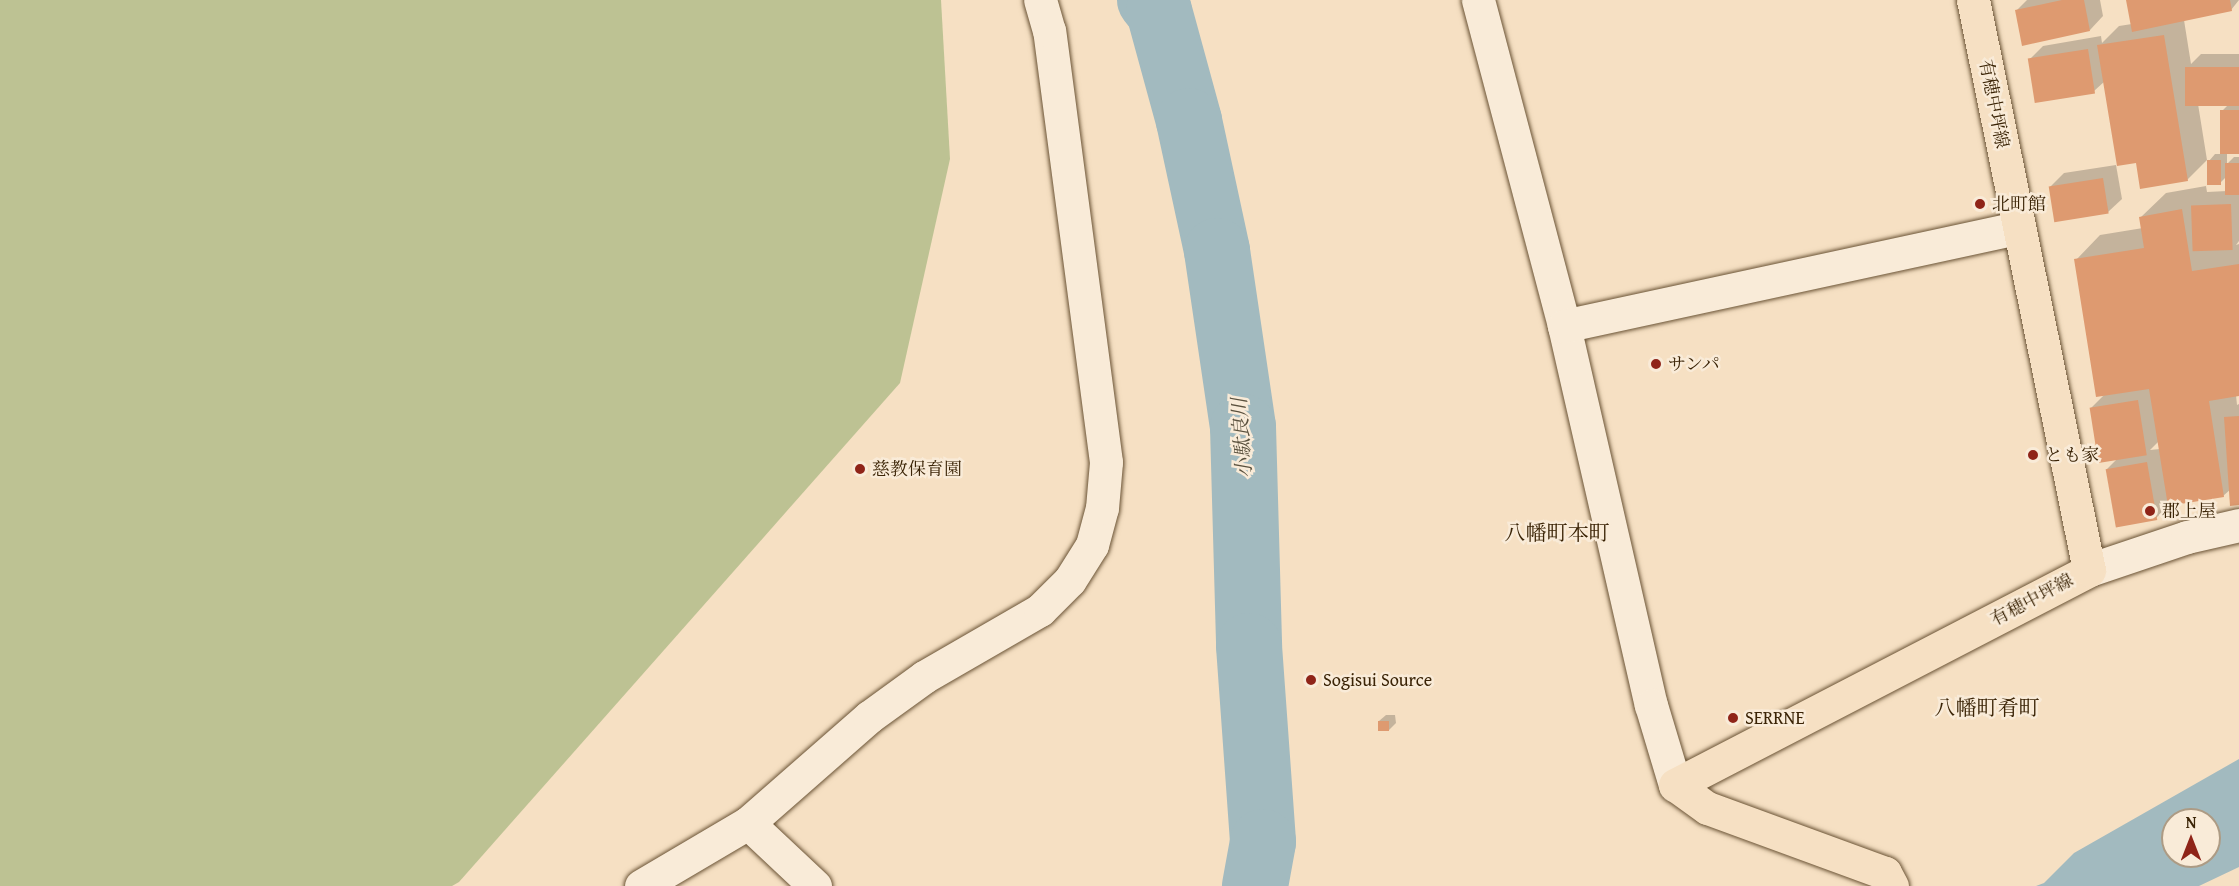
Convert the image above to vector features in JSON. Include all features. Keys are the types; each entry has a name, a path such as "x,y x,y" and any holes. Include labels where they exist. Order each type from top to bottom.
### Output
{"main road":[{"name":"有穂中坪線","path":"1675,785 2089,570 1973,0"},
{"path":"1675,785 1707,808 1889,880"}],"street":[{"path":"641,886 748,823 878,711 924,677 1040,610 1070,580 1092,545 1102,508 1106,462 1049,32 1040,0"},
{"path":"1478,0 1564,326 1651,705 1675,785"},
{"path":"1564,326 2018,228"},
{"path":"2089,570 2187,537 2239,525"},
{"path":"748,823 815,886"}],"green space":[{"path":"0,0 941,0 950,159 900,383 459,882 452,886 0,886"}],"water":[{"path":"2239,759 2239,867 2199,886 2036,886 2044,883 2074,853"}],"building":[{"path":"2062,0 2084,0 2090,31 2022,46 2015,10"},
{"path":"2126,0 2230,0 2232,11 2132,32"},
{"path":"2164,35 2188,181 2140,189 2136,163 2117,166 2097,45"},
{"path":"2088,49 2095,93 2035,103 2028,59"},
{"path":"2185,67 2239,67 2239,106 2185,106"},
{"path":"2220,110 2239,110 2239,154 2220,154"},
{"path":"2207,160 2221,160 2221,185 2207,185"},
{"path":"2225,163 2239,163 2239,195 2225,195"},
{"path":"2103,178 2109,214 2054,222 2049,187"},
{"path":"2231,204 2233,250 2193,251 2191,205"},
{"path":"2182,209 2192,271 2239,264 2239,396 2209,401 2224,497 2168,506 2149,389 2096,397 2074,259 2144,248 2139,217"},
{"path":"2138,400 2147,455 2098,463 2090,408"},
{"path":"2239,416 2239,505 2230,506 2224,417"},
{"path":"2147,462 2157,520 2116,527 2106,469"},
{"path":"1378,721 1389,721 1389,731 1378,731"}],"waterway":[{"name":"小駄良川","path":"1150,0 1159,11 1189,121 1217,251 1243,427 1249,646 1263,842 1255,886"}],"place":[{"name":"北町館","path":"1980,204"},
{"name":"サンパ","path":"1656,364"},
{"name":"とも家","path":"2033,455"},
{"name":"慈教保育園","path":"860,469"},
{"name":"郡上屋","path":"2150,511"},
{"name":"Sogisui Source","path":"1311,680"},
{"name":"SERRNE","path":"1733,718"}],"district":[{"name":"八幡町本町","path":"1557,533"},
{"name":"八幡町肴町","path":"1987,708"}]}
